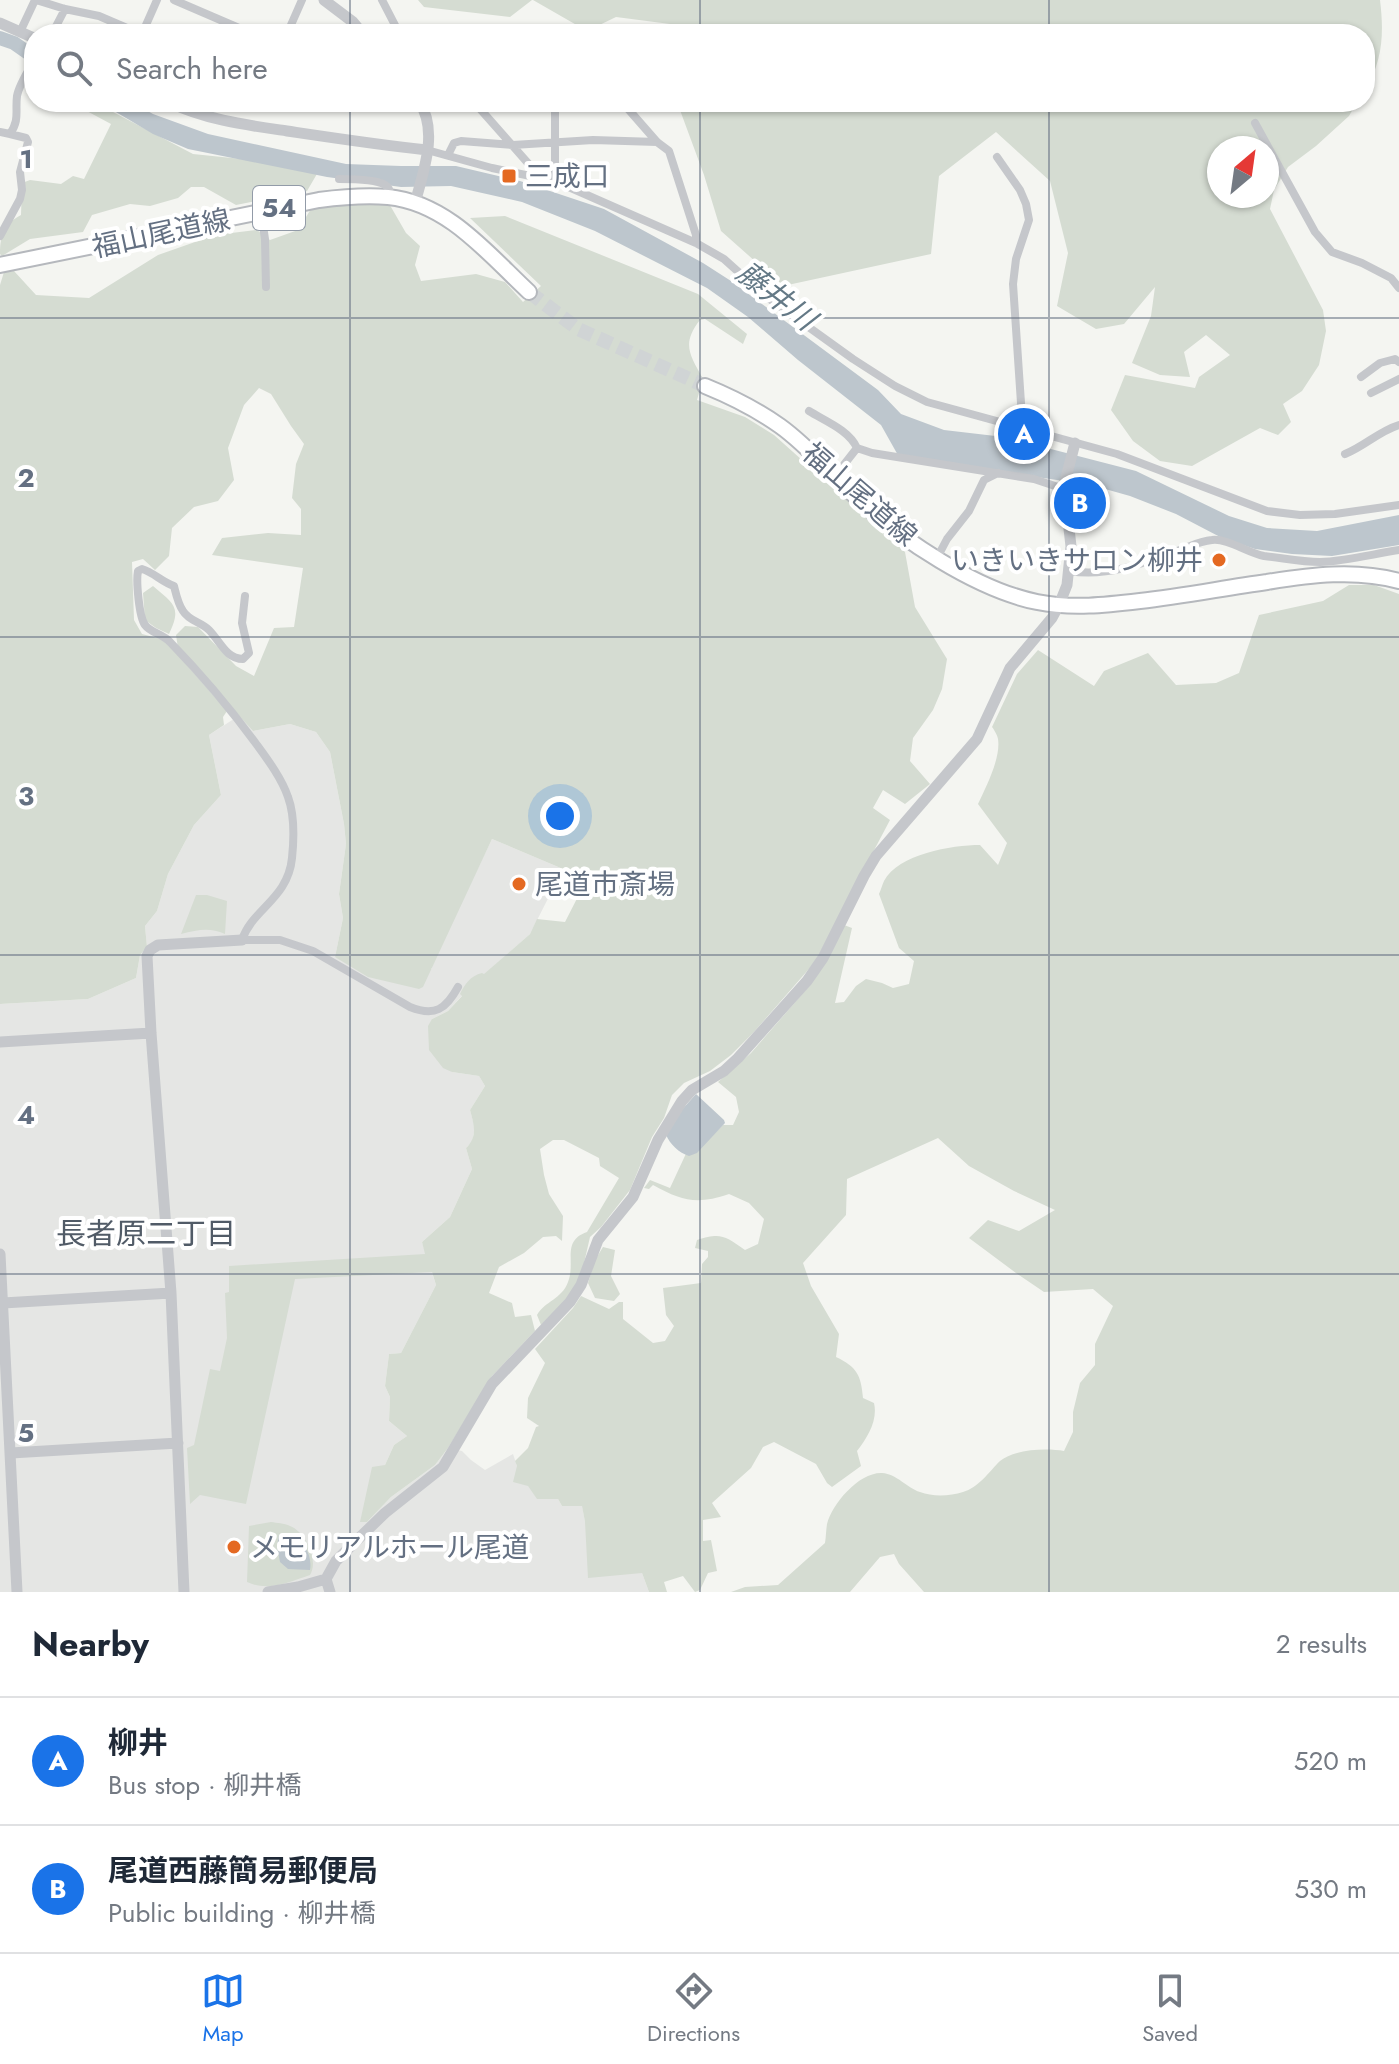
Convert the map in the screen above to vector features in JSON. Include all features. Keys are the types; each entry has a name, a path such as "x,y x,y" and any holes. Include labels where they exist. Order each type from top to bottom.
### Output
{"main road":[{"name":"福山尾道線","path":"0,265 319,200 358,195 416,197 466,232 529,292"},
{"name":"福山尾道線","path":"705,386 739,400 781,427 857,498 894,529 937,558 978,581 1035,602 1097,606 1309,575 1364,574 1399,581"}],"street":[{"path":"20,32 36,0 99,16 118,24"},
{"path":"146,24 157,0"},
{"path":"291,24 302,0"},
{"path":"324,0 355,24"},
{"path":"382,0 394,24"},
{"path":"177,1 230,24"},
{"path":"57,24 65,9"},
{"path":"0,23 24,34"},
{"path":"10,134 16,125 17,96 24,82"},
{"path":"191,112 219,120 448,155 555,181 696,243 724,259 764,295 853,359 927,402 1117,454 1267,511 1335,514 1399,505"},
{"path":"416,197 429,125 424,112"},
{"path":"483,112 534,170 536,177"},
{"path":"555,112 555,181"},
{"path":"631,112 669,151 696,243"},
{"path":"1255,123 1315,232 1332,252 1391,278 1399,288"},
{"path":"0,132 26,138 28,142 20,172 20,199 0,236"},
{"path":"448,155 454,143 461,141 513,145 593,140 657,142"},
{"path":"997,157 1020,190 1029,220 1016,259 1013,284 1021,403 1019,428"},
{"path":"339,179 385,185 390,197"},
{"path":"261,212 266,287"},
{"path":"1361,377 1380,363 1395,359 1399,362"},
{"path":"1371,393 1399,379"},
{"path":"809,411 845,433 857,448"},
{"path":"1345,454 1360,448 1382,431 1399,425"},
{"path":"268,1592 326,1579 336,1561 385,1513 443,1467 492,1384 570,1302 581,1285 598,1240 633,1197 658,1140 682,1101 692,1090 724,1071 738,1058 807,981 823,958 876,856 977,739 1010,668 1052,618 1067,585 1071,546 1064,485 1075,443"},
{"path":"835,476 857,448"},
{"path":"857,448 1064,485"},
{"path":"937,558 947,539 969,511 984,480 999,472"},
{"path":"1069,571 1112,571 1216,539 1258,555 1301,561 1321,562 1399,550"},
{"path":"1309,575 1321,562"},
{"path":"242,940 249,925 278,894 290,870 294,834 288,797 269,760 232,711 167,638 146,627 141,619 138,571 148,571 162,582 174,586 184,614 207,627 235,659 243,659 249,653 242,623 245,596"},
{"path":"184,1592 171,1293 147,956 158,945 280,940 313,951 422,1012 439,1009 449,1003 458,987"},
{"path":"0,1042 151,1033"},
{"path":"0,1254 11,1453 6,1487 17,1592"},
{"path":"3,1303 171,1293"},
{"path":"11,1453 178,1443"},
{"path":"326,1579 330,1592"}],"shaded area":[{"path":"418,0 532,0 510,17 424,7"},
{"path":"533,0 1380,0 1382,35 1375,70 1375,24 670,24 616,17 602,24 575,24"},
{"path":"89,112 113,112 193,154 321,167 307,191 236,205 204,187 191,187 178,198 150,206 130,204 92,215 83,232 30,239 2,256 0,247 4,231 21,215 22,183 30,180 61,184 73,176 84,179 111,124"},
{"path":"116,112 150,112 208,134 346,164 456,166 520,181 604,209 703,263 878,390 901,414 944,430 1004,437 1136,471 1229,516 1267,528 1317,531 1399,515 1399,545 1332,556 1255,549 1222,538 1176,514 1130,496 1091,485 899,457 881,425 748,317 707,288 595,231 522,202 451,186 401,187 327,177 188,149 153,134"},
{"path":"681,112 1351,112 1316,146 1288,167 1279,182 1279,136 1207,136 1207,208 1270,208 1323,310 1326,331 1319,365 1302,391 1283,404 1291,422 1278,435 1260,428 1192,466 1160,461 1133,441 1111,410 1125,375 1195,388 1199,377 1230,355 1206,335 1184,352 1190,377 1160,375 1132,363 1151,316 1155,287 1124,324 1096,329 1057,306 1068,253 1050,181 996,132 939,176 931,254 783,286 721,231"},
{"path":"377,192 391,207 406,233 420,246 415,265 421,281 476,274 505,282 523,302 541,286 470,218 505,216 698,294 747,334 743,344 705,319 700,320 689,343 691,356 703,379 697,400 745,417 774,435 905,552 915,607 947,659 942,689 933,710 913,738 910,761 930,784 905,804 883,790 873,808 890,820 815,962 731,1055 710,1071 684,1083 672,1095 630,1190 590,1237 582,1272 569,1297 541,1325 537,1315 562,1292 568,1282 574,1241 587,1232 619,1178 600,1166 599,1158 564,1140 553,1140 540,1149 549,1194 563,1216 562,1241 556,1236 543,1237 524,1253 499,1267 489,1293 512,1303 515,1317 531,1315 535,1331 492,1376 435,1465 391,1497 367,1522 360,1522 372,1467 385,1465 394,1445 407,1436 389,1421 390,1397 385,1386 389,1354 401,1353 436,1285 432,1272 295,1279 246,1504 200,1495 190,1504 187,1448 194,1445 210,1369 220,1371 227,1338 225,1293 229,1292 229,1266 425,1254 422,1242 450,1217 472,1169 466,1148 474,1135 470,1110 485,1086 479,1076 443,1068 429,1050 428,1026 432,1019 448,1011 462,996 460,994 471,978 484,974 530,934 537,919 565,922 589,875 563,869 492,839 423,987 419,989 368,977 335,957 343,918 339,894 346,844 330,752 316,732 290,724 253,731 178,648 176,635 185,626 198,627 236,666 254,676 274,628 294,627 303,568 212,555 222,538 268,533 301,535 301,509 292,498 296,464 304,444 271,394 259,388 244,405 228,448 234,480 218,501 194,507 172,528 169,556 155,570 143,559 132,562 134,620 142,634 165,640 227,711 223,717 224,725 209,735 221,795 194,825 168,874 157,911 145,926 147,947 140,955 136,978 88,999 0,1004 0,285 4,272 14,271 36,295 89,298 158,255 215,235 257,230 270,240 298,230 314,204"},
{"path":"1349,585 1374,585 1399,594 1399,1592 924,1592 894,1554 880,1557 850,1592 731,1592 745,1587 778,1585 825,1543 827,1524 834,1507 864,1478 882,1473 925,1494 958,1493 974,1487 1006,1457 1040,1450 1064,1451 1073,1432 1073,1412 1080,1383 1095,1365 1095,1344 1113,1306 1093,1289 1044,1292 969,1238 988,1220 1019,1231 1055,1210 969,1166 938,1138 847,1179 846,1215 803,1263 811,1286 839,1334 836,1357 853,1368 861,1383 863,1398 874,1403 875,1416 871,1428 857,1451 861,1466 832,1487 816,1464 774,1442 763,1447 751,1468 712,1503 721,1517 703,1520 703,1541 711,1540 717,1571 708,1573 700,1590 695,1592 683,1576 664,1582 667,1592 649,1592 642,1573 588,1578 582,1506 562,1506 558,1499 537,1499 528,1486 513,1482 517,1466 515,1461 528,1448 539,1426 527,1418 528,1398 545,1363 535,1349 581,1296 609,1309 623,1302 623,1319 653,1343 665,1341 674,1326 666,1315 663,1288 701,1283 702,1264 708,1257 708,1251 695,1248 697,1240 722,1237 745,1250 758,1244 764,1219 749,1203 729,1194 690,1200 653,1185 649,1189 644,1188 650,1180 670,1188 690,1145 712,1136 723,1125 733,1125 739,1112 736,1097 718,1082 751,1053 811,984 844,925 852,928 835,1003 844,1002 866,979 893,988 909,984 914,961 899,948 879,894 891,872 901,864 927,853 968,845 980,845 998,865 1007,843 978,804 997,755 998,738 992,727 1017,674 1038,650 1094,686 1104,671 1148,653 1176,685 1216,683 1239,673 1259,615 1323,601"},
{"path":"153,586 174,607 175,618 169,634 145,620 143,593"},
{"path":"240,715 253,731 290,724 316,732 330,752 346,844 339,894 343,918 335,957 432,969 492,839 563,869 530,934 448,1011 432,1019 452,1072 479,1076 485,1086 470,1110 475,1128 472,1142 466,1148 472,1169 450,1217 422,1242 436,1285 401,1353 389,1354 385,1386 390,1397 389,1421 407,1436 394,1445 367,1522 391,1497 435,1465 448,1448 462,1451 485,1470 513,1454 528,1486 558,1499 562,1506 582,1505 585,1522 642,1573 649,1592 0,1592 0,1004 88,999 136,978 140,955 147,947 145,926 157,911 168,874 194,825 221,795 209,735"},
{"path":"196,895 227,901 225,934 198,930 181,934"},
{"path":"696,1094 725,1123 697,1153 689,1156 675,1148 666,1135 679,1113"},
{"path":"603,1247 615,1250 611,1276 620,1294 614,1301 595,1298 588,1283"},
{"path":"271,1522 296,1529 306,1540 313,1562 310,1575 271,1586 247,1582 249,1526"},
{"path":"285,1533 305,1547 310,1558 310,1570 288,1569 280,1562 277,1546 279,1535"}],"waterway":[{"name":"藤井川","path":"0,38 24,50"}],"tunnel":[{"path":"529,292 578,329 705,386"}],"place":[{"name":"三成口","path":"509,176"},
{"name":"柳井","path":"1024,434"},
{"name":"尾道西藤簡易郵便局","path":"1080,503"},
{"name":"いきいきサロン柳井","path":"1219,560"},
{"name":"尾道市斎場","path":"519,884"},
{"name":"メモリアルホール尾道","path":"234,1547"}],"district":[{"name":"長者原二丁目","path":"146,1234"}]}
